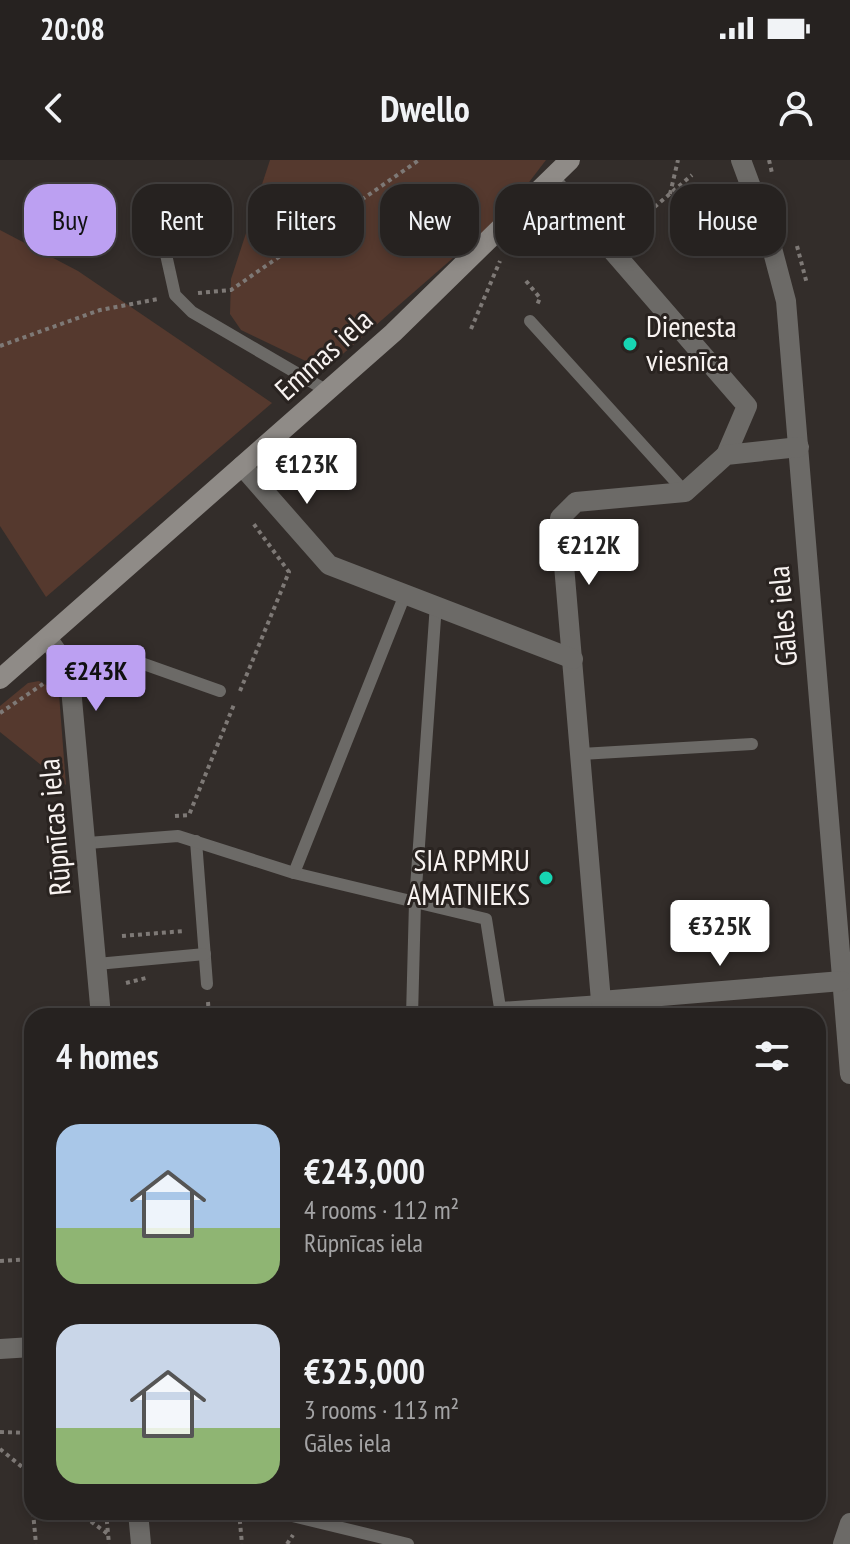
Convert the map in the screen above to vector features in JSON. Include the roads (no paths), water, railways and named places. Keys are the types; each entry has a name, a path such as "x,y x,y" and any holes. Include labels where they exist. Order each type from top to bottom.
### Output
{"main road":[{"name":"Emmas iela","path":"0,679 329,392 570,160"}],"street":[{"name":"Gāles iela","path":"741,160 768,233 786,301 850,1074"},
{"path":"551,180 610,244 747,406 726,455 685,492 576,502 560,518 601,1001 842,981"},
{"path":"726,455 799,447"},
{"path":"242,466 329,565 406,592 573,659"},
{"name":"Rūpnīcas iela","path":"47,638 65,663 71,688 88,843 100,1008"},
{"path":"0,1349 24,1348"},
{"path":"139,1520 141,1544"},
{"path":"843,1544 850,1523"}],"lane":[{"path":"166,256 175,295 192,312 329,392"},
{"path":"530,321 685,492"},
{"path":"294,873 406,592"},
{"path":"412,1008 415,902 436,604"},
{"path":"65,663 82,653 110,652 220,691"},
{"path":"581,754 752,744"},
{"path":"88,843 178,836 294,873 486,919 500,1008 601,1001"},
{"path":"196,841 207,984"},
{"path":"97,964 205,954"},
{"path":"309,1520 408,1544"}],"place":[{"name":"Dienesta viesnīca","path":"630,344"},
{"name":"SIA RPMRU AMATNIEKS","path":"546,878"}]}
